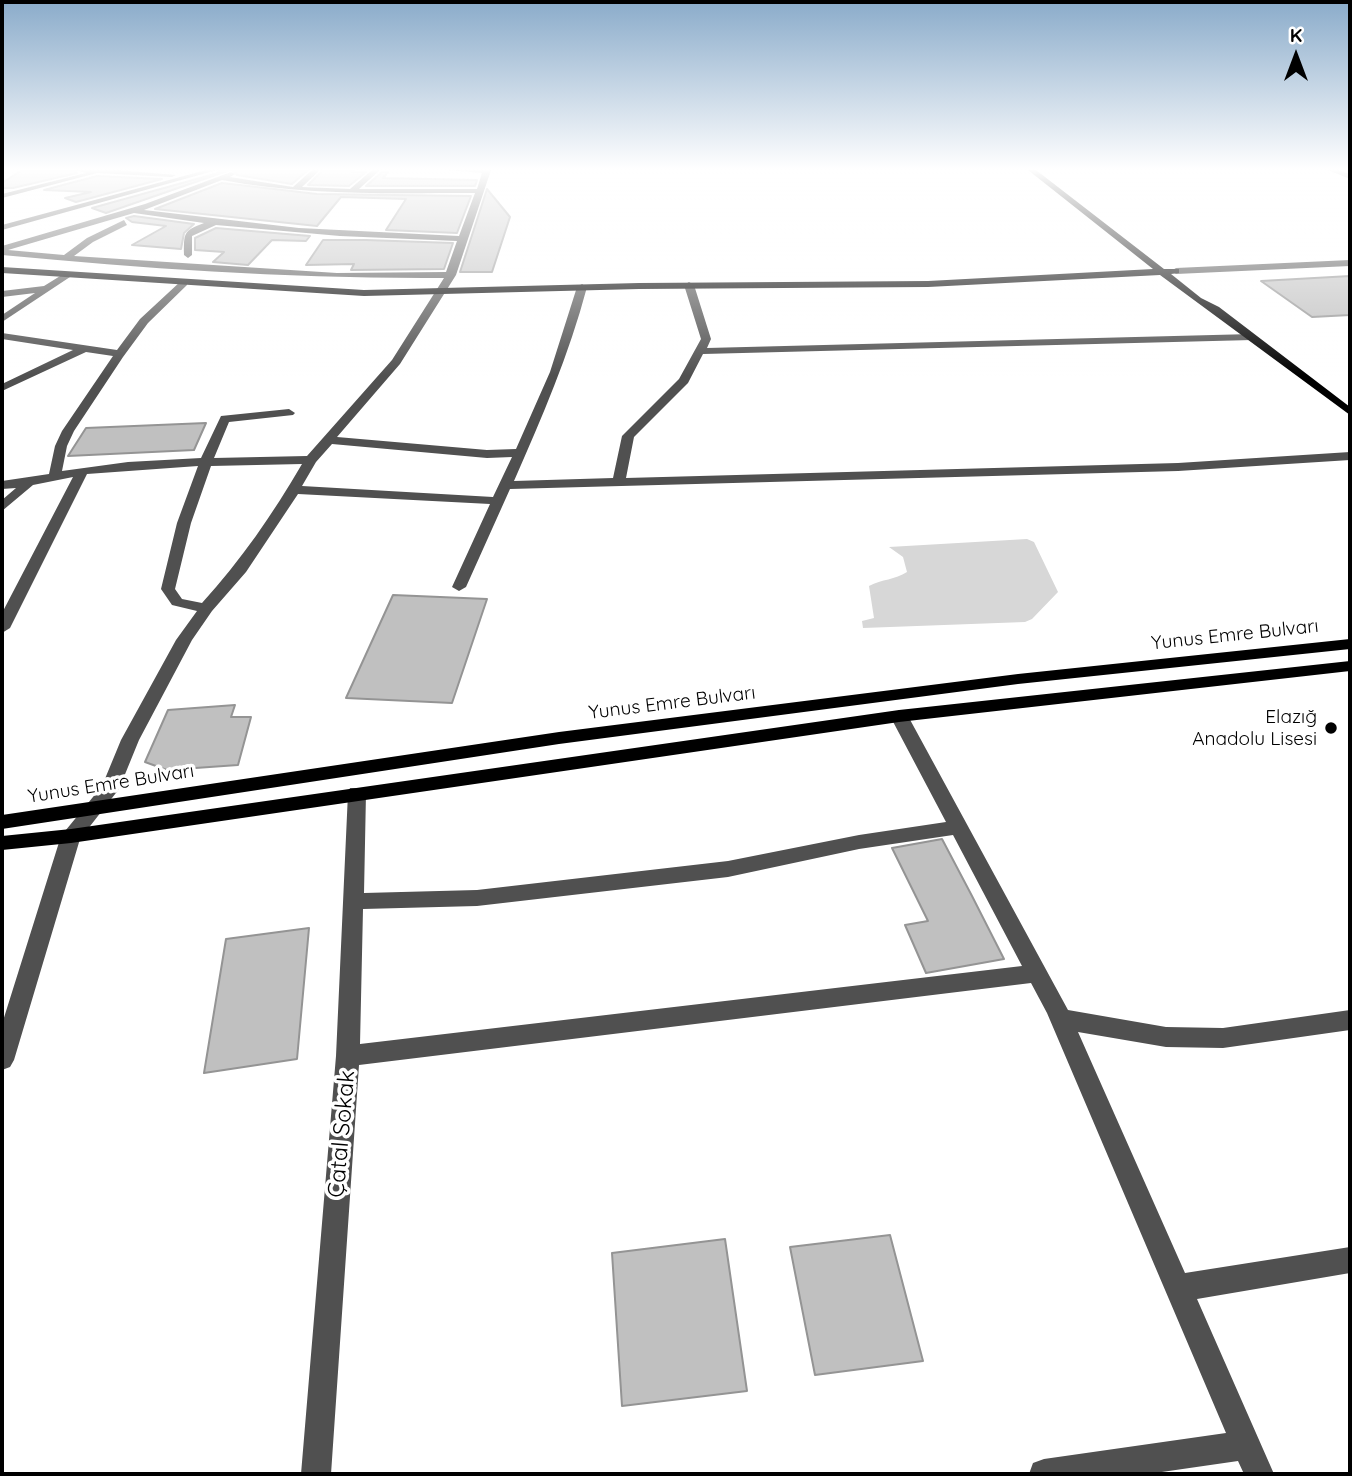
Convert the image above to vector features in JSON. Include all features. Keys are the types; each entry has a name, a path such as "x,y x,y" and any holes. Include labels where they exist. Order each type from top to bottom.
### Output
{"main road":[{"path":"1119,239 1149,262"},
{"path":"1129,239 1198,300 1216,309 1350,412"},
{"path":"2,260 317,283 920,275 1149,262 1176,271 1212,299 1216,309"},
{"path":"2,270 337,293 447,282 582,287 928,284 1162,266"},
{"name":"Yunus Emre Bulvarı","path":"2,822 559,738 1018,680 1350,644"},
{"path":"2,843 71,836 899,716 1350,666"}],"street":[{"path":"2,250 42,239"},
{"path":"67,257 92,239"},
{"path":"188,239 188,255"},
{"path":"2,1060 71,836 110,789 130,740 178,651 206,608 241,569 295,490 311,460 396,362 447,282 464,239 460,239"},
{"path":"2,250 67,257 447,282"},
{"path":"1176,271 1350,262"},
{"path":"2,320 68,275"},
{"path":"55,475 61,446 68,431 144,321 184,283"},
{"path":"619,482 628,436 684,381 706,339 689,285"},
{"path":"459,587 542,408 569,339 582,287"},
{"path":"2,294 46,289"},
{"path":"2,336 120,354"},
{"path":"700,351 1252,337"},
{"path":"2,388 86,349"},
{"path":"206,608 177,602 167,589 179,533 202,464 225,419 289,413"},
{"path":"329,440 487,454 520,453"},
{"path":"506,485 1178,467 1350,456"},
{"path":"2,485 27,485 55,475 82,471 311,460"},
{"path":"2,628 82,471"},
{"path":"2,507 27,485"},
{"path":"295,490 499,501"},
{"path":"899,716 1061,1018 1259,1474"},
{"name":"Çatal Sokak","path":"316,1474 348,1056 357,793"},
{"path":"353,901 477,898 728,869 859,842 959,827"},
{"path":"348,1056 1038,973"},
{"path":"1061,1018 1166,1037 1223,1038 1350,1020"},
{"path":"1178,1287 1350,1260"},
{"path":"1044,1474 1247,1445"}],"shaded area":[{"path":"1027,539 1034,542 1058,592 1032,619 1025,622 863,628 862,621 874,618 869,586 907,572 903,557 889,547"}],"building":[{"path":"143,239 183,239 181,249 132,245"},
{"path":"195,239 308,239 272,240 248,265 213,262 224,252 195,250"},
{"path":"471,239 503,239 492,272 460,272"},
{"path":"323,240 453,243 444,269 351,270 354,264 306,265"},
{"path":"1350,276 1350,315 1312,317 1261,281"},
{"path":"206,423 194,450 68,456 86,428"},
{"path":"393,595 487,599 452,703 346,698"},
{"path":"235,705 231,717 251,717 238,765 167,770 145,762 168,710"},
{"path":"942,839 1004,959 926,973 905,925 928,921 892,848"},
{"path":"309,928 297,1059 204,1073 226,939"},
{"path":"890,1235 923,1361 815,1375 790,1247"},
{"path":"725,1239 747,1391 622,1406 612,1253"}],"place":[{"name":"Elazığ Anadolu Lisesi","path":"1331,728"}]}
